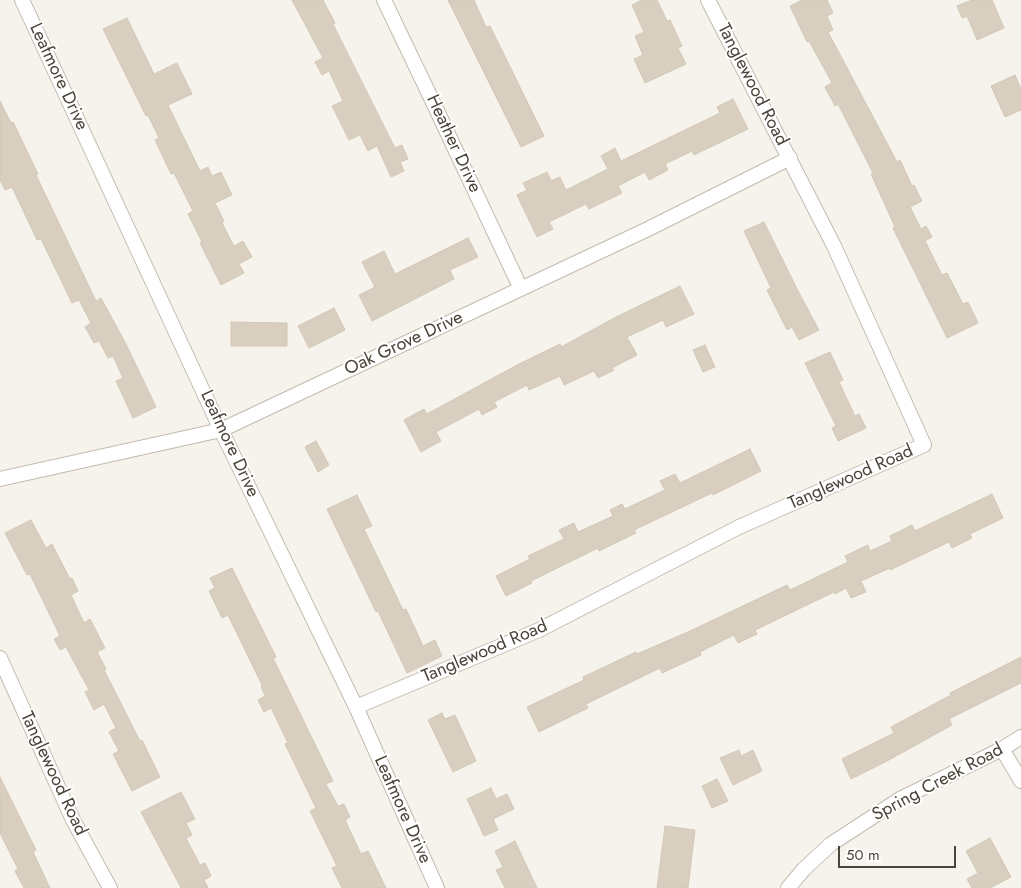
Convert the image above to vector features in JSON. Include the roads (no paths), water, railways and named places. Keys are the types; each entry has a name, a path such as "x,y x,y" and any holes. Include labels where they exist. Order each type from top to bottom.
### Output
{"street":[{"name":"Leafmore Drive","path":"22,0 221,430 356,707 437,888"},
{"name":"Heather Drive","path":"384,0 521,289"},
{"name":"Tanglewood Road","path":"356,707 539,630 739,527 924,445 834,246 708,0"},
{"name":"Oak Grove Drive","path":"0,479 221,430 521,289 790,158"},
{"name":"Tanglewood Road","path":"0,658 73,820 110,888"},
{"name":"Spring Creek Road","path":"788,888 804,869 832,844 900,799 1002,749 1021,737"},
{"path":"1002,749 1021,781"}]}
